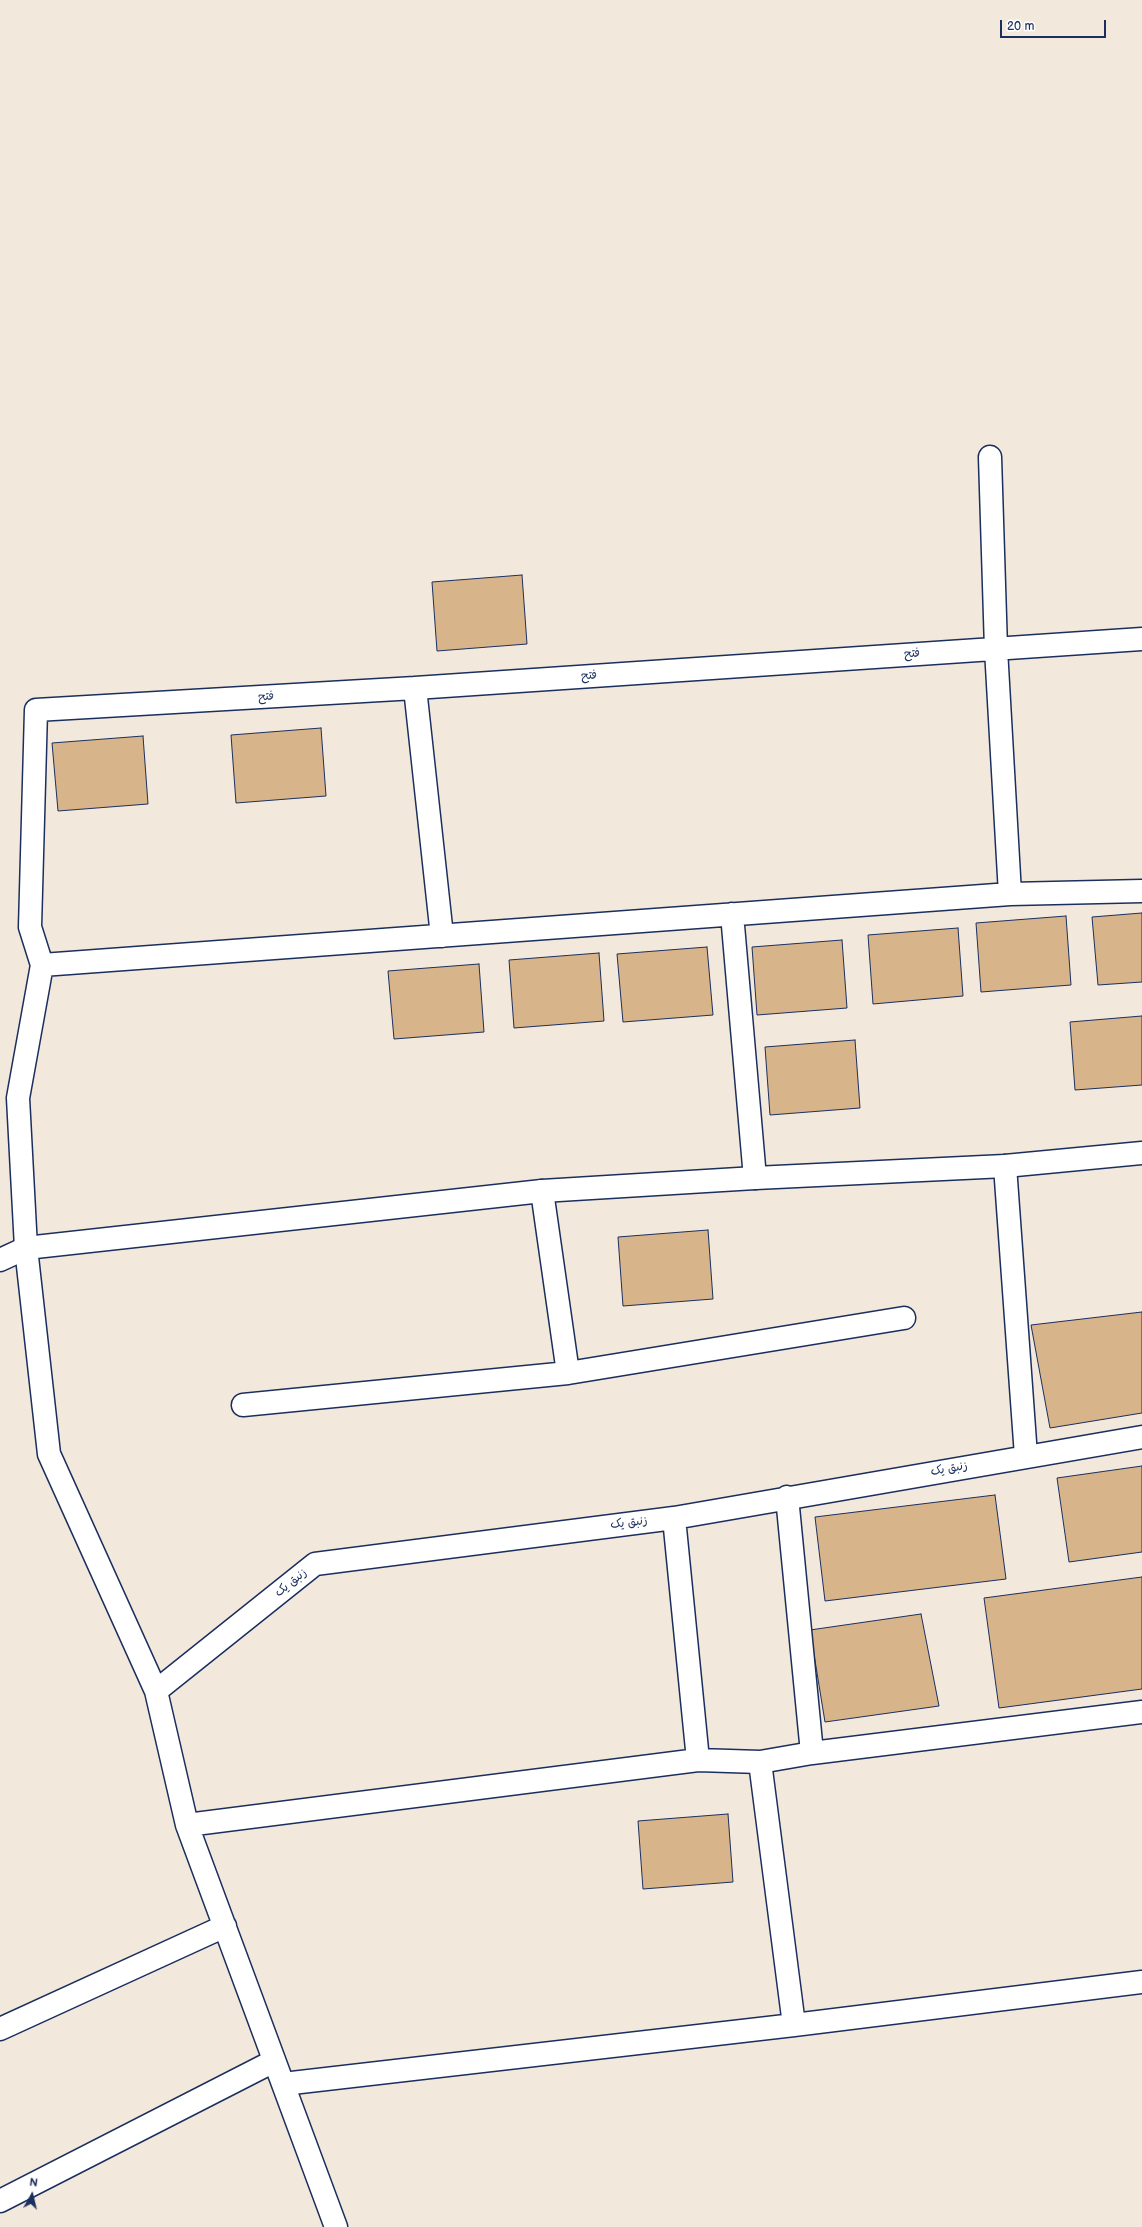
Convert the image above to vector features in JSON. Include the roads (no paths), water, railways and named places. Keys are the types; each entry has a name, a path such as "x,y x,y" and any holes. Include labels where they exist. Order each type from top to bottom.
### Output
{"street":[{"path":"990,457 996,649 1010,894"},
{"name":"فتح","path":"42,965 30,927 36,710 415,688 1142,640"},
{"path":"415,688 442,936"},
{"path":"336,2227 187,1825 156,1691 50,1454 26,1248 18,1098 42,965 1010,894 1142,891"},
{"path":"732,914 755,1178"},
{"path":"0,1260 26,1248 542,1192 755,1178 1005,1166 1142,1152"},
{"path":"1005,1166 1026,1456"},
{"path":"542,1192 568,1373"},
{"path":"243,1405 568,1373 904,1318"},
{"name":"زنبق یک","path":"156,1691 314,1564 674,1518 787,1497 1142,1437"},
{"path":"787,1497 812,1753"},
{"path":"674,1518 698,1760"},
{"path":"187,1825 698,1760 760,1762 812,1753 1142,1712"},
{"path":"760,1762 794,2025"},
{"path":"0,2029 225,1926"},
{"path":"283,2084 794,2025 1142,1982"},
{"path":"0,2201 274,2061"}]}
